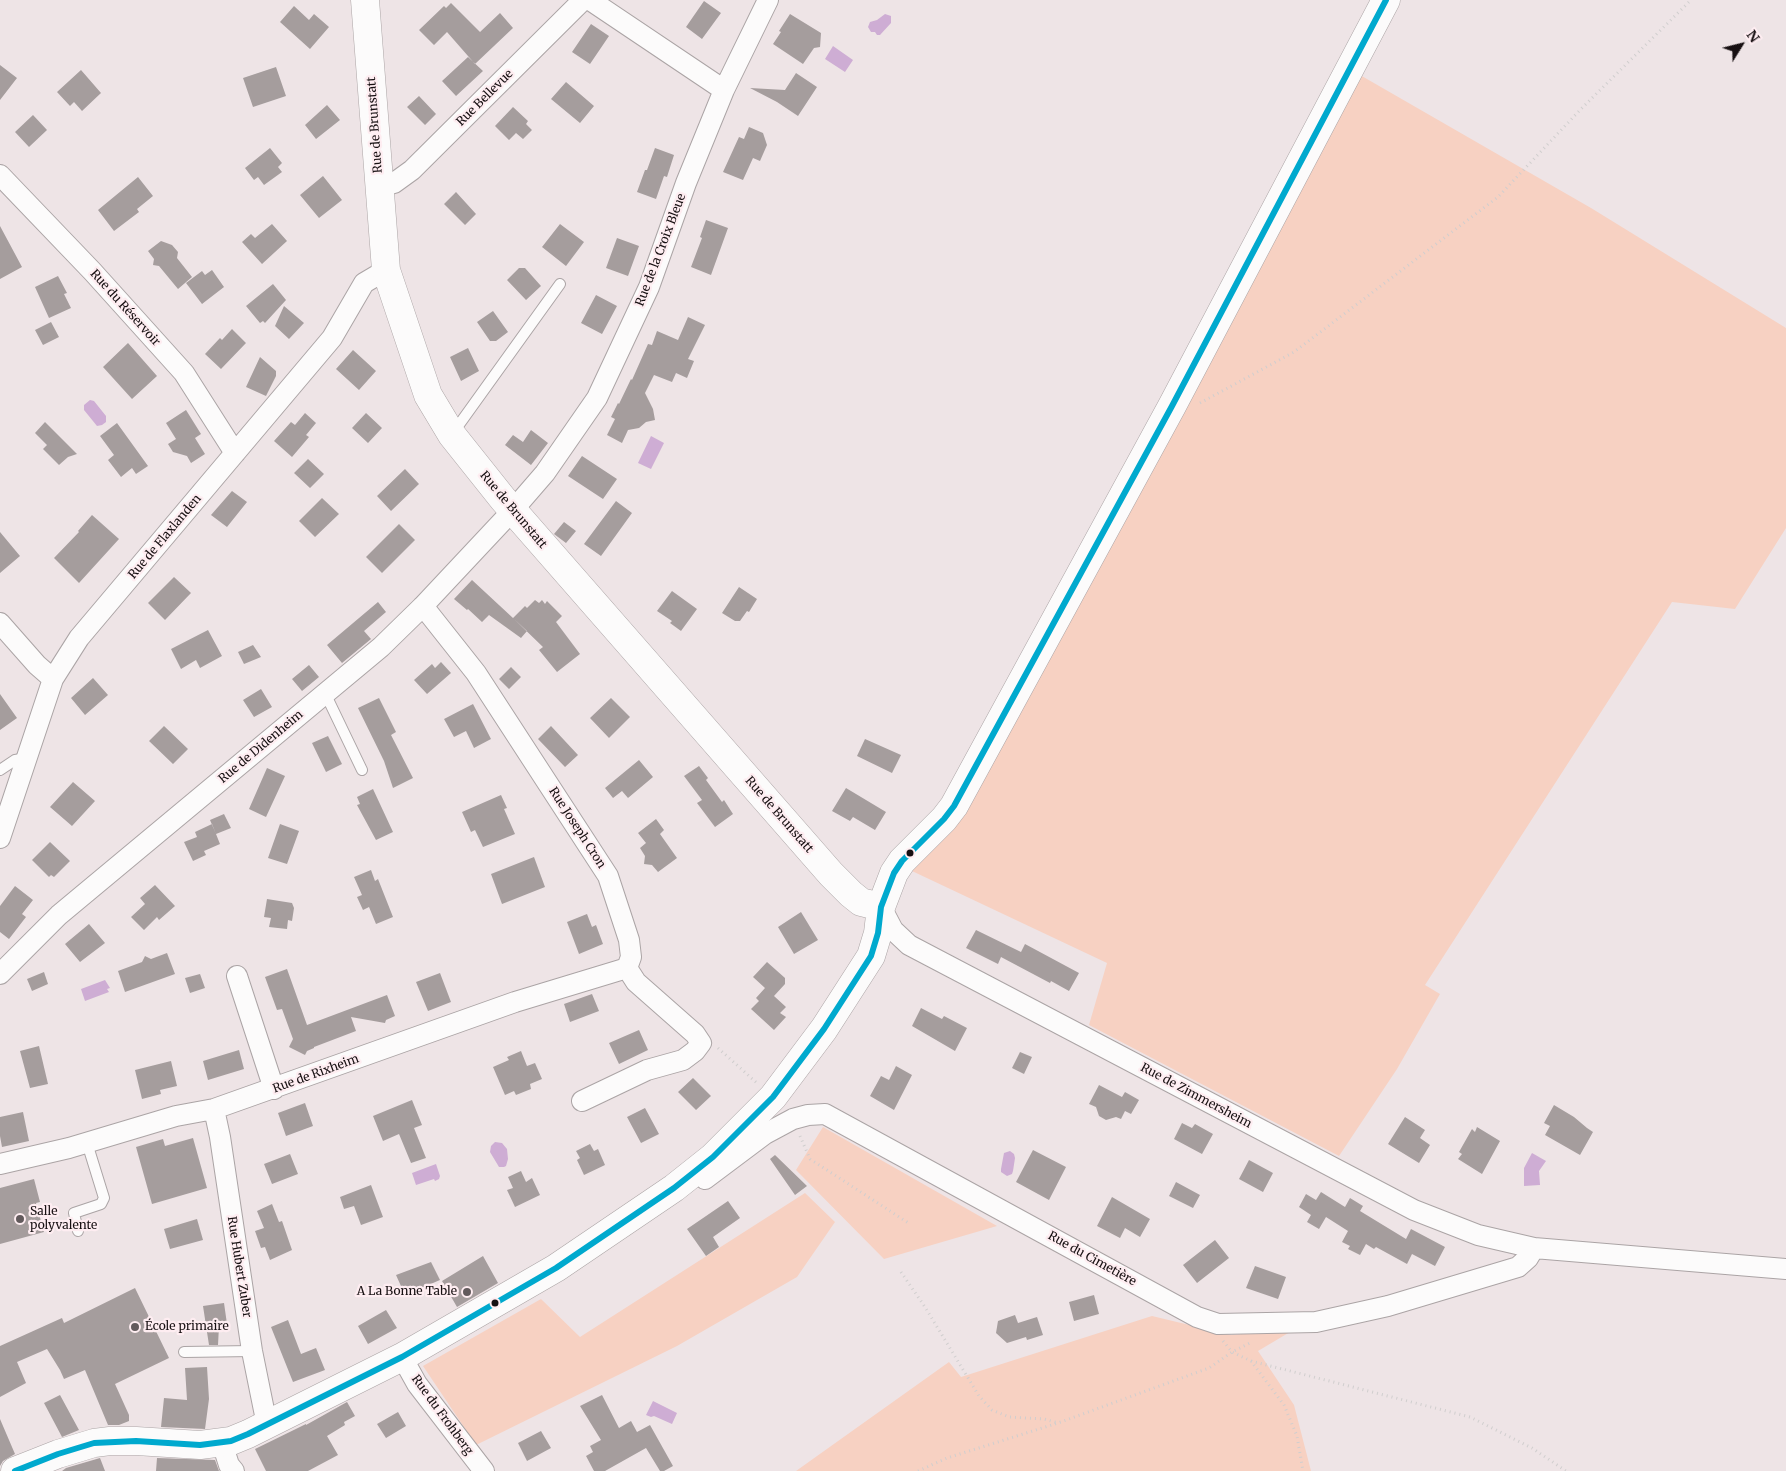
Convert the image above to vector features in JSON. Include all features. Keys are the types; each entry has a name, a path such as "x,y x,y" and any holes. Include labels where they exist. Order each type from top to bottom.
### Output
{"main road":[{"name":"Rue de Brunstatt","path":"366,0 386,270 428,395 452,436 513,510 831,874 861,902 881,908"},
{"path":"16,1471 58,1454 94,1443 136,1441 200,1445 222,1443 240,1438 402,1357 556,1268 674,1188 712,1157 749,1122 772,1097 824,1029 871,956 887,889 902,861 944,819 954,806 1172,406 1386,0"}],"street":[{"name":"Rue Bellevue","path":"380,187 394,183 412,170 583,0"},
{"path":"590,0 724,90"},
{"name":"Rue de la Croix Bleue","path":"513,510 545,473 597,398 649,287 686,183 724,90 768,0"},
{"name":"Rue du Réservoir","path":"0,176 92,271 184,373 235,453"},
{"name":"Rue de Flaxlanden","path":"0,838 53,679 79,638 332,338 364,283 386,270"},
{"name":"Rue de Didenheim","path":"0,974 59,914 381,647 423,606 513,510"},
{"name":"Rue Joseph Cron","path":"423,606 476,673 608,876 629,940 631,956 627,968"},
{"path":"0,623 37,666 53,679"},
{"name":"Rue de Zimmersheim","path":"881,908 894,930 909,945 1414,1210 1478,1235 1534,1248 1786,1269"},
{"path":"582,1101 647,1070 683,1060 698,1047 694,1034 636,982 627,968"},
{"name":"Rue de Rixheim","path":"0,1164 87,1142 176,1116 214,1109 515,1002 627,968"},
{"path":"237,976 274,1089"},
{"name":"Rue Hubert Zuber","path":"214,1109 220,1137 252,1351 267,1425"},
{"name":"Rue du Cimetière","path":"674,1188 704,1179 765,1134 793,1119 808,1115 825,1114 1197,1317 1218,1324 1316,1322 1388,1306 1518,1267 1528,1258 1534,1248"},
{"name":"Rue du Frohberg","path":"402,1357 417,1384 484,1471"},
{"path":"222,1443 229,1465 234,1471"}],"lane":[{"path":"452,436 560,284"},
{"path":"325,693 362,770"},
{"path":"0,770 15,760 27,758"},
{"path":"78,1231 74,1214 101,1204 104,1198 87,1142"},
{"path":"184,1352 252,1351"}],"path":[{"path":"1172,406 1189,409 1294,352 1498,197 1580,110 1691,0"},
{"path":"698,1047 715,1045 748,1076"},
{"path":"793,1119 810,1159 910,1224"},
{"path":"901,1272 926,1307 979,1396 992,1410 1009,1416 1044,1419 1058,1423"},
{"path":"1218,1324 1224,1342 1232,1352 1250,1361 1470,1417 1532,1448 1566,1471"},
{"path":"918,1471 947,1458 1058,1423 1209,1368 1232,1352"},
{"path":"1250,1361 1284,1405 1297,1436 1303,1471"}],"shaded area":[{"path":"885,14 891,16 891,23 880,35 871,32 868,27 870,22 877,20"},
{"path":"833,46 853,60 845,72 825,59"},
{"path":"1360,75 1591,208 1786,328 1786,528 1735,609 1672,602 1425,985 1440,994 1397,1069 1339,1156 1089,1025 1107,963 912,871 957,824"},
{"path":"90,400 94,401 106,416 106,422 102,425 97,426 84,410 84,405"},
{"path":"651,436 664,443 651,469 638,463"},
{"path":"105,980 110,988 107,989 109,992 85,1001 81,989"},
{"path":"823,1127 997,1226 884,1259 796,1170"},
{"path":"495,1142 502,1143 507,1149 508,1159 504,1167 499,1167 490,1152 491,1146"},
{"path":"1010,1151 1014,1154 1015,1158 1012,1174 1007,1176 1001,1172 1001,1169 1004,1153"},
{"path":"1532,1153 1546,1161 1539,1171 1540,1185 1524,1186 1524,1168"},
{"path":"436,1164 440,1176 439,1179 416,1185 412,1173"},
{"path":"805,1193 835,1222 797,1277 677,1346 476,1445 423,1366 541,1299 580,1337"},
{"path":"1152,1316 1231,1335 1295,1329 1258,1351 1294,1405 1311,1471 796,1471 949,1362 961,1377"},
{"path":"653,1401 677,1413 672,1424 654,1416 646,1415"}],"building":[{"path":"704,1 721,13 702,39 686,27"},
{"path":"451,3 480,32 500,13 513,28 475,64 447,32 434,45 419,30 444,6 446,8"},
{"path":"294,6 309,20 314,14 329,27 310,49 280,22"},
{"path":"790,14 821,33 820,47 814,48 803,64 773,44"},
{"path":"591,24 609,36 590,64 572,52"},
{"path":"468,57 483,71 456,96 442,81"},
{"path":"0,65 17,78 0,100"},
{"path":"276,67 286,96 253,107 243,78"},
{"path":"81,70 101,93 82,111 74,102 70,106 57,92"},
{"path":"796,73 817,87 798,116 777,102 750,88 785,90"},
{"path":"566,82 594,106 580,123 551,99"},
{"path":"419,96 436,114 425,125 407,107"},
{"path":"327,105 340,120 316,139 305,125"},
{"path":"513,107 528,121 526,124 532,130 523,139 516,133 509,140 495,126"},
{"path":"33,115 47,130 29,147 15,132"},
{"path":"749,127 763,133 767,145 760,161 753,158 743,180 723,172 739,137 744,139"},
{"path":"270,148 282,163 278,167 282,172 264,185 258,177 254,180 245,168"},
{"path":"655,148 674,155 667,177 664,176 656,199 637,192"},
{"path":"323,176 342,200 319,218 300,195"},
{"path":"138,177 153,196 137,209 139,212 114,231 98,210"},
{"path":"456,192 476,214 465,225 444,204"},
{"path":"706,220 728,228 711,275 691,267 702,238 700,237"},
{"path":"272,224 287,241 262,264 242,242 251,234 255,238"},
{"path":"560,224 584,242 566,266 542,247"},
{"path":"0,226 22,267 0,279"},
{"path":"617,238 639,246 628,276 606,268"},
{"path":"161,241 172,245 178,252 177,258 192,277 178,289 159,266 153,265 154,259 148,251"},
{"path":"519,268 525,268 541,286 526,300 507,280"},
{"path":"212,270 224,287 202,304 186,283 202,271 205,275"},
{"path":"58,276 67,293 64,294 71,308 49,318 35,287"},
{"path":"273,284 286,300 265,323 263,321 260,323 246,306"},
{"path":"596,295 617,306 602,334 581,323"},
{"path":"284,306 304,323 289,339 275,326"},
{"path":"493,311 508,332 496,341 490,341 477,322"},
{"path":"688,317 705,325 688,359 694,361 687,378 676,373 672,382 654,375 645,393 653,409 655,420 646,422 639,428 628,430 622,443 607,435 615,419 611,417 632,380 648,344 652,345 657,331 678,340"},
{"path":"51,322 59,337 43,345 35,330"},
{"path":"232,329 246,343 221,369 205,354 220,338 222,340"},
{"path":"128,343 157,376 132,399 103,367"},
{"path":"468,348 479,371 461,381 450,357"},
{"path":"353,350 376,371 359,390 336,369"},
{"path":"260,357 276,371 276,376 266,396 246,387"},
{"path":"186,410 201,434 195,438 205,454 191,463 187,456 173,452 168,444 176,439 166,423"},
{"path":"305,413 316,423 306,435 309,437 292,457 274,441 291,422 295,425"},
{"path":"366,413 382,428 368,443 352,428"},
{"path":"45,422 77,454 68,457 59,465 43,449 47,445 35,433"},
{"path":"117,423 148,466 136,474 132,468 121,477 108,460 114,455 100,436"},
{"path":"531,430 548,443 531,465 505,445 513,435 523,442"},
{"path":"582,456 617,479 603,499 568,476"},
{"path":"308,459 324,474 310,488 294,473"},
{"path":"405,469 419,484 391,511 377,496"},
{"path":"232,491 247,502 227,527 211,515"},
{"path":"322,498 339,514 315,537 299,521"},
{"path":"616,501 632,513 601,556 584,544"},
{"path":"92,515 119,539 79,583 54,558 79,532"},
{"path":"564,522 576,531 566,543 554,534"},
{"path":"399,524 415,540 382,573 366,557"},
{"path":"0,532 20,556 0,573"},
{"path":"174,577 191,593 165,620 148,603"},
{"path":"472,580 527,631 521,638 489,615 482,622 454,599"},
{"path":"739,587 757,599 749,612 747,611 740,621 735,621 722,613"},
{"path":"672,591 697,609 681,631 670,623 672,621 657,611"},
{"path":"535,600 539,603 542,600 545,604 547,601 562,616 556,622 580,654 557,672 539,650 543,647 513,618 525,606 527,608"},
{"path":"378,602 386,612 364,631 371,639 342,663 327,645"},
{"path":"208,630 222,656 200,668 196,660 181,669 171,649"},
{"path":"253,645 261,657 244,664 238,652"},
{"path":"441,662 451,673 427,694 414,680 432,664 435,668"},
{"path":"309,665 319,677 302,691 292,679"},
{"path":"511,667 521,677 509,689 499,679"},
{"path":"93,678 108,695 85,715 71,698"},
{"path":"261,689 272,707 254,717 243,700"},
{"path":"0,694 17,718 0,730"},
{"path":"379,698 396,732 391,735 413,778 393,788 384,761 358,708"},
{"path":"611,698 630,717 609,738 590,718"},
{"path":"473,704 491,739 474,748 466,731 454,737 444,719"},
{"path":"164,726 188,749 173,764 149,741"},
{"path":"551,726 578,755 565,767 538,739"},
{"path":"328,736 342,764 326,772 312,743"},
{"path":"865,739 901,755 892,773 857,756"},
{"path":"639,760 653,777 628,798 622,791 613,798 605,788"},
{"path":"699,766 708,778 706,780 722,802 724,800 733,814 715,827 697,803 702,800 684,776"},
{"path":"267,768 285,776 266,817 249,809"},
{"path":"73,782 95,801 72,826 50,807"},
{"path":"846,788 886,812 875,830 853,817 850,821 832,811"},
{"path":"373,789 393,832 376,840 357,805 360,804 357,797"},
{"path":"501,795 507,808 504,809 515,834 483,847 475,830 471,832 462,812"},
{"path":"224,814 231,828 216,834 210,820"},
{"path":"656,819 664,830 660,834 677,858 658,872 652,865 644,864 645,856 640,848 646,843 638,833"},
{"path":"212,824 220,844 204,851 206,855 193,861 184,842 197,837 195,832"},
{"path":"280,824 299,831 287,864 268,858"},
{"path":"50,842 70,861 54,877 51,875 49,877 32,860"},
{"path":"534,857 545,887 502,904 491,874"},
{"path":"371,870 375,881 378,879 393,917 376,924 369,907 363,910 357,897 362,895 354,877"},
{"path":"155,885 175,906 159,920 157,917 144,930 131,917 145,904 140,898"},
{"path":"15,886 33,900 22,914 26,917 9,939 0,932 0,906"},
{"path":"267,899 292,903 294,908 292,921 288,920 287,929 269,927 271,918 264,917"},
{"path":"801,912 818,940 794,954 778,927"},
{"path":"587,914 592,927 596,925 603,944 579,954 567,922"},
{"path":"89,924 105,943 80,962 65,944"},
{"path":"976,930 1021,952 1025,944 1079,973 1069,991 1001,957 998,964 966,948"},
{"path":"167,953 175,974 125,992 118,971 142,962 145,956 151,959"},
{"path":"767,962 785,978 785,984 774,996 786,1007 780,1013 786,1017 774,1030 751,1009 759,1001 756,998 765,988 753,977"},
{"path":"287,969 307,1025 387,995 395,1016 386,1020 385,1023 351,1017 356,1031 314,1047 307,1051 305,1055 289,1047 293,1039 282,1009 277,1010 265,977"},
{"path":"44,972 48,984 32,991 27,979"},
{"path":"440,973 451,1002 428,1011 416,982"},
{"path":"200,974 205,988 190,993 185,978"},
{"path":"592,994 599,1011 570,1022 564,1004"},
{"path":"921,1008 942,1019 944,1016 967,1028 955,1051 912,1026"},
{"path":"639,1030 648,1050 619,1064 609,1043"},
{"path":"39,1046 48,1084 30,1088 20,1051"},
{"path":"239,1050 244,1069 208,1080 203,1061"},
{"path":"521,1051 527,1066 535,1063 542,1079 530,1084 531,1089 516,1095 514,1091 505,1095 493,1067 509,1060 507,1057"},
{"path":"1020,1052 1032,1057 1024,1074 1012,1068"},
{"path":"171,1061 177,1086 160,1090 161,1094 142,1099 135,1070"},
{"path":"896,1066 912,1075 894,1110 870,1096 881,1076 889,1080"},
{"path":"693,1078 711,1096 696,1110 678,1092"},
{"path":"1099,1085 1122,1097 1125,1092 1139,1100 1131,1114 1125,1111 1121,1119 1116,1117 1106,1120 1099,1116 1096,1107 1089,1104"},
{"path":"412,1100 422,1125 414,1128 426,1158 411,1163 399,1134 383,1141 373,1116"},
{"path":"305,1103 313,1126 286,1136 278,1113"},
{"path":"1554,1105 1574,1117 1593,1132 1580,1155 1545,1135 1550,1126 1544,1123"},
{"path":"645,1108 659,1134 641,1143 627,1117"},
{"path":"23,1112 29,1141 2,1147 0,1117"},
{"path":"1405,1117 1425,1130 1420,1138 1430,1145 1419,1163 1388,1144"},
{"path":"1182,1123 1192,1128 1195,1124 1213,1134 1202,1154 1174,1139"},
{"path":"1477,1127 1500,1141 1482,1174 1458,1159 1462,1154 1459,1152 1472,1129 1475,1132"},
{"path":"193,1138 207,1188 152,1204 136,1147 163,1139 165,1146"},
{"path":"590,1144 594,1151 598,1149 605,1165 584,1175 577,1160 580,1158 576,1151"},
{"path":"1033,1150 1066,1167 1049,1200 1016,1182"},
{"path":"290,1154 298,1174 272,1184 264,1164"},
{"path":"775,1155 807,1186 795,1195 770,1159"},
{"path":"1249,1160 1273,1173 1263,1192 1239,1179"},
{"path":"521,1171 526,1182 532,1178 540,1195 515,1207 507,1190 513,1188 508,1177"},
{"name":"Salle polyvalente","path":"34,1179 40,1202 36,1203 44,1232 0,1244 0,1188"},
{"path":"1176,1182 1200,1195 1193,1208 1169,1196"},
{"path":"371,1185 383,1217 361,1225 354,1206 344,1209 340,1197"},
{"path":"1321,1192 1345,1207 1350,1198 1363,1206 1360,1211 1406,1239 1411,1229 1445,1247 1435,1266 1412,1254 1407,1264 1376,1247 1374,1249 1366,1244 1360,1255 1348,1249 1350,1246 1342,1242 1348,1231 1326,1217 1319,1229 1307,1222 1311,1215 1299,1207 1306,1194 1316,1200"},
{"path":"1112,1197 1150,1219 1140,1237 1125,1228 1120,1238 1097,1226"},
{"path":"728,1201 740,1218 713,1237 719,1247 706,1256 687,1229"},
{"path":"272,1204 279,1222 282,1221 292,1250 270,1260 265,1247 261,1248 255,1231 264,1228 257,1211"},
{"path":"197,1219 203,1240 170,1249 164,1229"},
{"path":"1215,1240 1229,1258 1197,1283 1183,1265"},
{"path":"483,1256 498,1283 457,1307 442,1281"},
{"path":"431,1262 440,1280 405,1295 396,1275"},
{"path":"1255,1266 1286,1277 1278,1299 1246,1288"},
{"path":"135,1288 169,1358 115,1384 129,1415 129,1421 119,1425 108,1425 85,1370 64,1379 47,1349 17,1362 26,1383 0,1397 0,1346 62,1318 64,1323"},
{"path":"1094,1295 1099,1314 1074,1321 1069,1302"},
{"path":"224,1303 227,1324 219,1326 218,1345 209,1345 203,1306"},
{"path":"386,1310 397,1328 368,1344 358,1326"},
{"path":"1015,1315 1018,1323 1037,1317 1043,1335 1027,1340 1026,1337 1007,1343 996,1333 998,1321"},
{"path":"288,1320 301,1354 316,1348 325,1370 293,1382 271,1327"},
{"path":"207,1367 209,1399 205,1429 161,1427 164,1398 187,1400 185,1368"},
{"path":"60,1395 79,1430 62,1437 44,1403"},
{"path":"602,1395 619,1428 631,1421 637,1432 650,1425 673,1466 660,1471 646,1448 605,1471 594,1471 586,1456 593,1452 590,1446 601,1440 580,1406"},
{"path":"347,1402 355,1416 344,1422 345,1425 327,1436 338,1455 308,1471 266,1471 255,1449 306,1425"},
{"path":"398,1412 406,1426 386,1438 377,1424"},
{"path":"0,1419 15,1454 3,1461 0,1466"},
{"path":"541,1431 551,1448 527,1461 518,1443"},
{"path":"100,1458 105,1471 62,1471 66,1468"},
{"path":"157,1458 215,1460 219,1471 156,1471"}],"transit line":[{"path":"15,1471 58,1454 94,1443 136,1441 200,1445 231,1441 248,1434 402,1357 556,1268 674,1188 713,1157 773,1097 824,1029 871,956 878,933 881,907 894,873 902,861 944,819 954,806 1172,406 1386,0"}],"place":[{"name":"Salle polyvalente","path":"20,1219"},
{"name":"A La Bonne Table","path":"467,1292"},
{"name":"École primaire","path":"135,1327"}]}
